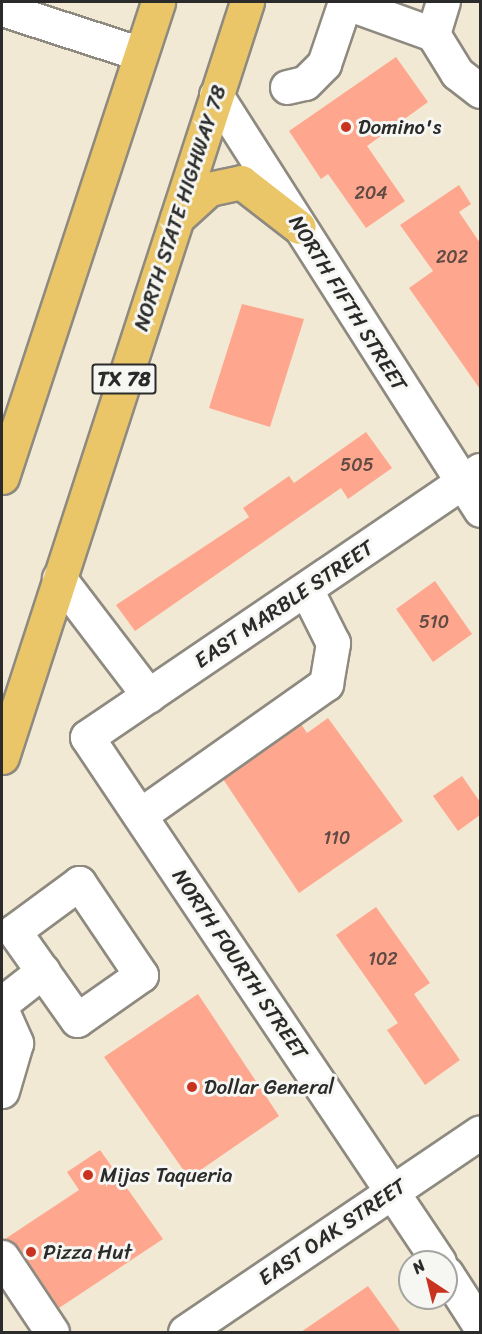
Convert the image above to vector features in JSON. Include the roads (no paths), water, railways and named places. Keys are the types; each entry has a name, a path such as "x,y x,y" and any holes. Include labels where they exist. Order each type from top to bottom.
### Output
{"main road":[{"path":"2,477 158,2"},
{"name":"NORTH STATE HIGHWAY 78","path":"2,757 247,2"},
{"path":"176,219 208,189 230,181 254,189 299,227"}],"street":[{"path":"287,87 305,83 324,64 344,2 433,34 466,84 480,91"},
{"path":"433,34 443,2"},
{"path":"2,5 141,54"},
{"name":"NORTH FIFTH STREET","path":"216,95 299,227 471,477 480,510"},
{"name":"EAST MARBLE STREET","path":"87,737 471,477"},
{"path":"59,578 148,696"},
{"path":"140,815 326,684 333,643 306,589"},
{"name":"NORTH FOURTH STREET","path":"87,737 431,1250"},
{"path":"2,1003 43,971"},
{"path":"2,1011 16,1043 2,1091"},
{"name":"EAST OAK STREET","path":"185,1332 480,1132"},
{"path":"2,1257 52,1332"},
{"path":"458,1292 480,1326"}],"place":[{"name":"Domino's","path":"346,127"},
{"name":"Dollar General","path":"192,1087"},
{"name":"Mijas Taqueria","path":"88,1175"},
{"name":"Pizza Hut","path":"31,1252"}]}
